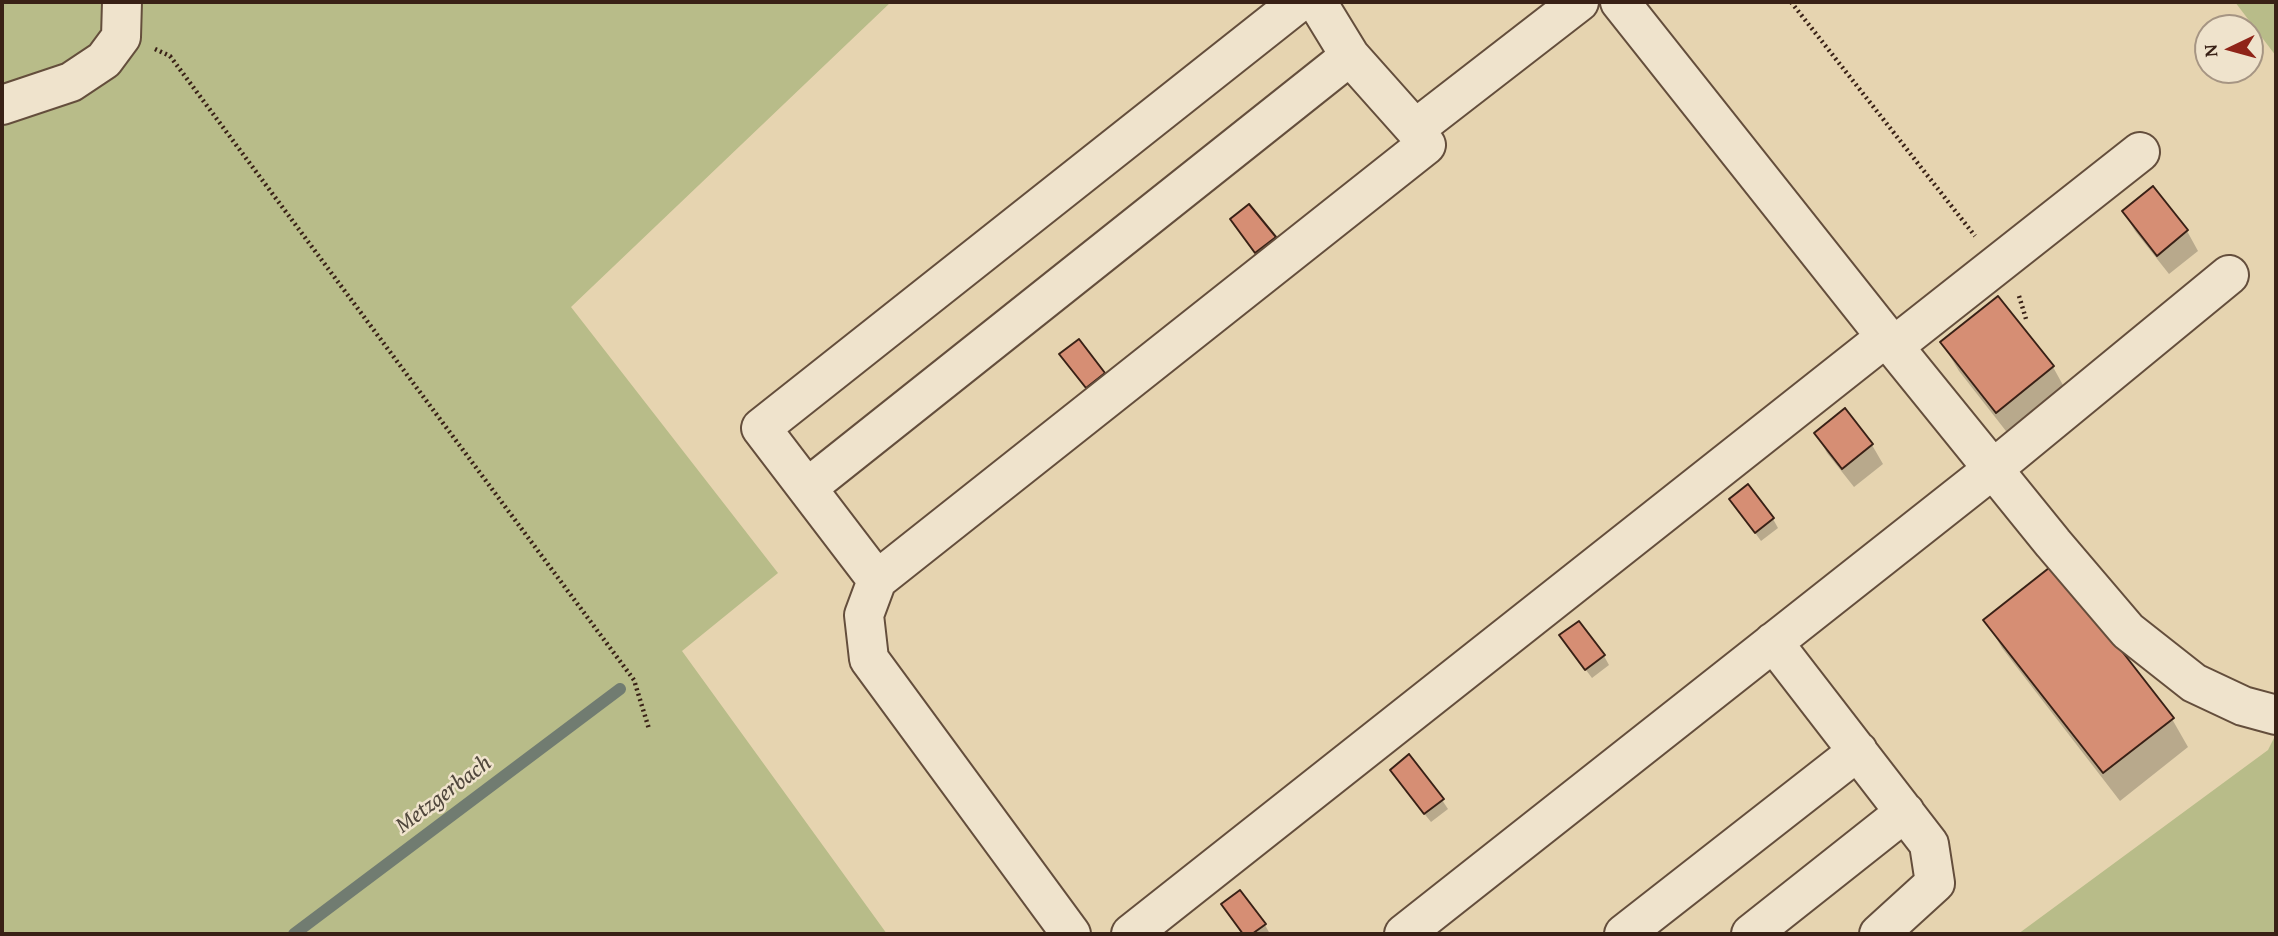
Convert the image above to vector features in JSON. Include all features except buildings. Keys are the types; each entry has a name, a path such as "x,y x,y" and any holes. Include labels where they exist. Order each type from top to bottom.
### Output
{"street":[{"path":"877,580 761,428 1299,2"},
{"path":"1071,934 869,659 864,615 877,580 1426,145 1350,56 1317,2"},
{"path":"1415,129 1579,2"},
{"path":"1620,2 1890,342 2128,631 2194,683 2242,706 2276,715"},
{"path":"2,105 71,82 104,60 122,19"},
{"path":"807,488 1350,56"},
{"path":"1131,934 1890,342 1997,264 2140,152"},
{"path":"1404,934 1993,469 2229,275"},
{"path":"1773,642 1929,844 1934,883 1879,934"},
{"path":"1624,934 1858,751"},
{"path":"1751,934 1905,812"}],"path":[{"path":"1791,2 2016,286 2026,319"},
{"path":"122,19 170,56 634,680 649,729"}],"green space":[{"path":"2,2 891,2 571,307 778,573 682,651 887,934 2,934"},
{"path":"2235,2 2276,2 2276,56 2264,40 2264,14 2244,14"},
{"path":"2276,734 2276,934 2018,934 2268,750"}],"waterway":[{"name":"Metzgerbach","path":"294,934 620,689"}]}
